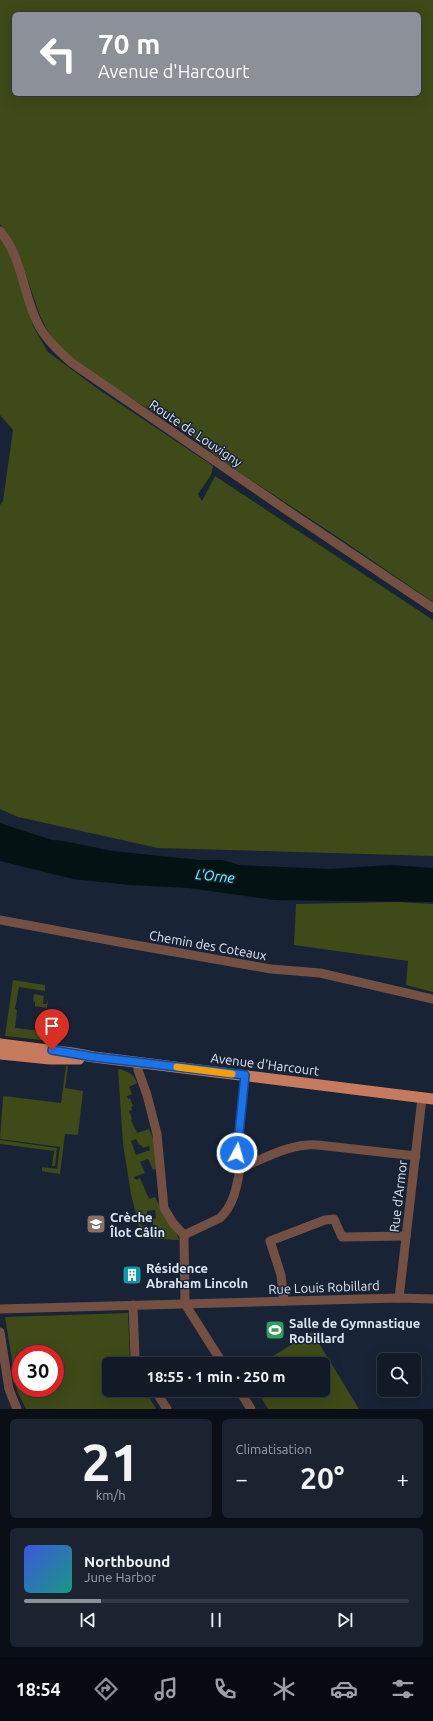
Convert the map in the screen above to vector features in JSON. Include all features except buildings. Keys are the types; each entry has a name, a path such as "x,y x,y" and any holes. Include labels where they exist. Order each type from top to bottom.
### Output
{"main road":[{"name":"Avenue d'Harcourt","path":"0,1044 428,1099"},
{"name":"Avenue d'Harcourt","path":"0,1054 75,1060 94,1057"}],"street":[{"name":"Route de Louvigny","path":"0,231 11,250 24,279 37,323 45,336 68,359 94,379 278,505 433,608"},
{"name":"Chemin des Coteaux","path":"0,920 271,968 320,973 433,999"},
{"path":"138,1062 138,1070 147,1095 157,1134 164,1208 173,1223 184,1235 185,1304 219,1357"},
{"path":"184,1235 220,1218 224,1214 234,1196 240,1168 237,1153 245,1075"},
{"name":"Rue d'Armor","path":"399,1298 416,1156 428,1099"},
{"path":"240,1168 292,1147 302,1145 318,1145 416,1156"},
{"path":"284,1301 281,1274 270,1241 325,1220 334,1219 342,1237 406,1236"},
{"name":"Rue Louis Robillard","path":"0,1309 399,1298 433,1300"},
{"path":"133,1305 135,1357"},
{"path":"0,1332 9,1389 17,1409"},
{"path":"159,1397 167,1409"},
{"path":"243,1397 251,1409"}],"green space":[{"path":"0,0 433,0 433,602 224,462 185,431 104,382 63,352 49,333 40,316 20,257 8,234 0,224"},
{"path":"0,237 15,266 33,326 48,352 98,389 213,466 211,475 198,494 202,501 215,476 433,620 433,856 158,848 18,817 0,809 0,505 3,501 13,430 0,415"},
{"path":"398,902 433,904 433,992 406,985 408,961 294,945 296,904"},
{"path":"13,980 45,985 45,991 19,987 15,1009 17,1010 15,1028 51,1032 48,1036 42,1035 42,1040 5,1036"},
{"path":"34,994 44,996 43,1004 46,1004 48,1000 47,1008 35,1006 35,1002 33,1001"},
{"path":"66,1066 68,1066 65,1088 83,1091 78,1135 65,1134 60,1174 42,1171 42,1167 57,1169 60,1147 0,1139 3,1097 61,1103"},
{"path":"118,1069 130,1073 137,1083 129,1087 132,1094 127,1096 128,1099 130,1098 133,1106 131,1107 132,1110 129,1111 131,1120 137,1133 149,1129 154,1141 158,1168 153,1170 148,1159 140,1162 145,1173 134,1177 136,1180 140,1178 149,1199 155,1197 166,1219 176,1232 179,1240 142,1238 131,1194 123,1144","holes":["136,1139 139,1145 143,1148 149,1146 150,1150 136,1155 131,1141","155,1210 156,1218 153,1219 153,1225 156,1225 156,1233 147,1234 147,1225 141,1226 141,1223 147,1222 147,1211"]},
{"path":"0,1140 57,1148 55,1166 52,1166 54,1151 0,1144"},
{"path":"128,1313 130,1357 102,1357 102,1397 149,1397 156,1409 26,1409 20,1397 64,1397 64,1345 12,1345 12,1360 5,1317"},
{"path":"312,1332 327,1357 271,1357"},
{"path":"330,1361 359,1409 268,1409 261,1397 330,1397"}],"water":[{"name":"L'Orne","path":"0,823 52,840 113,851 200,860 222,860 239,865 330,869 391,865 433,868 433,902 274,900 189,888 130,885 73,879 0,861"}],"slow traffic":[{"path":"177,1067 232,1074"}],"place":[{"name":"Crèche Îlot Câlin","path":"96,1224"},
{"name":"Résidence Abraham Lincoln","path":"132,1275"},
{"name":"Salle de Gymnastique Robillard","path":"275,1330"}],"route":[{"path":"52,1050 94,1057 245,1075 237,1153"}]}
